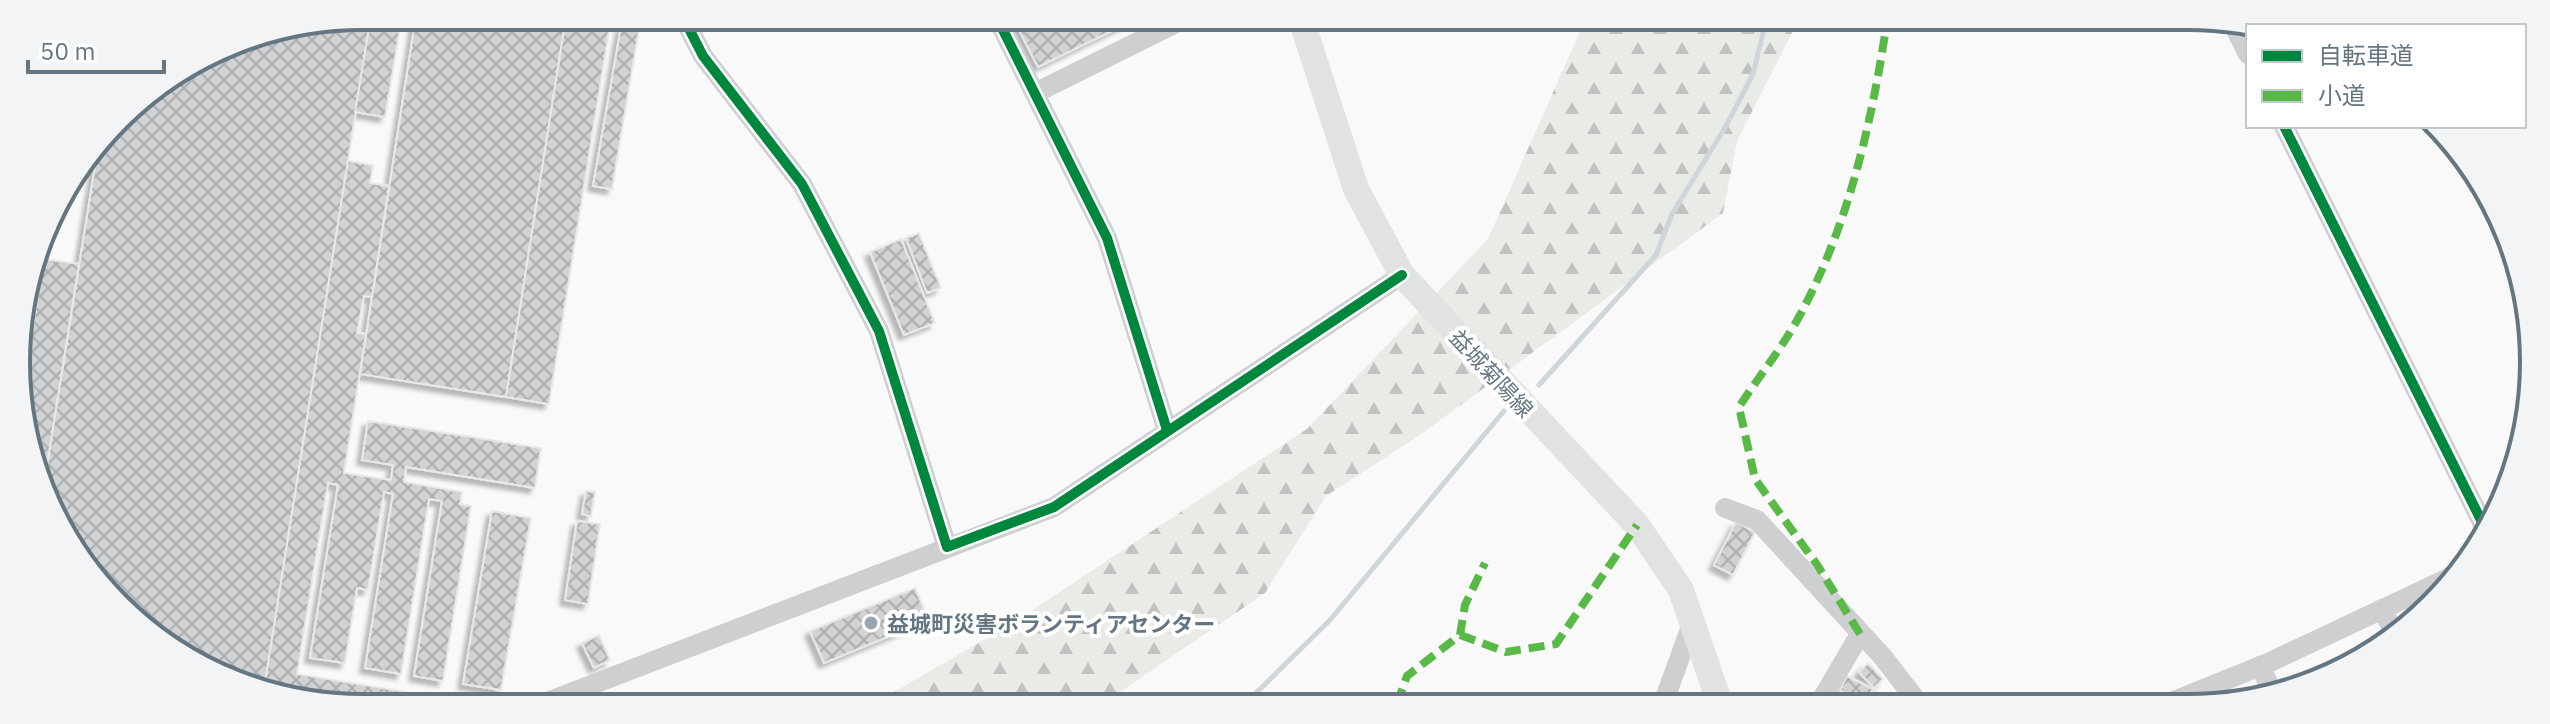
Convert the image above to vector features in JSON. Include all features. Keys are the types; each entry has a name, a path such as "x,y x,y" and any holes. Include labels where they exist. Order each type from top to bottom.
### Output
{"main road":[{"name":"益城菊陽線","path":"1305,30 1356,189 1402,275 1505,389 1637,525 1681,590 1717,694"}],"street":[{"path":"690,30 703,56 802,184 879,331 947,547"},
{"path":"1003,30 1107,238 1167,430"},
{"path":"1035,93 1162,30"},
{"path":"2285,128 2481,519"},
{"path":"568,694 1054,507 1402,275"},
{"path":"1725,508 1757,520 1911,694"},
{"path":"2191,694 2260,666 2435,584"},
{"path":"2382,609 2390,625"},
{"path":"1667,694 1693,621"},
{"path":"1825,694 1860,634"},
{"path":"2260,666 2260,686"}],"green space":[{"path":"1581,30 1793,30 1737,141 1723,213 1421,434 1326,496 1265,593 1117,694 891,694 1008,626 1307,429 1488,239"}],"building":[{"path":"369,30 266,680 196,650 127,597 74,528 47,466 95,165 99,160 143,112 215,64 297,36"},
{"path":"369,30 400,30 385,117 355,112"},
{"path":"414,30 564,30 506,397 360,374"},
{"path":"564,30 609,30 549,404 506,397"},
{"path":"620,30 639,30 612,189 593,186"},
{"path":"1019,30 1114,30 1038,67"},
{"path":"348,161 373,165 370,183 389,186 372,297 364,296 357,333 366,334 344,473 391,480 393,465 362,460 368,421 541,448 535,488 406,467 404,482 462,492 460,504 471,506 443,681 414,676 442,501 429,499 401,674 365,668 393,494 384,492 368,590 357,588 345,663 310,658 338,485 328,483 297,674 419,694 340,693 297,688 266,680"},
{"path":"919,233 941,288 927,293 906,238"},
{"path":"901,239 935,323 904,335 870,252"},
{"path":"47,259 79,264 47,466 33,405 31,338"},
{"path":"586,491 595,492 591,516 582,514"},
{"path":"492,511 531,518 501,690 463,684"},
{"path":"577,521 600,524 588,604 565,600"},
{"path":"1736,522 1755,532 1733,575 1714,565"},
{"path":"915,588 929,620 824,663 810,631"},
{"path":"599,635 610,660 594,668 582,643"},
{"path":"1868,663 1883,679 1874,688 1859,672"},
{"path":"1847,676 1873,689 1870,694 1847,694 1840,690"}],"waterway":[{"path":"1539,385 1656,255 1672,214 1726,126 1753,74 1764,30"},
{"path":"1255,694 1330,620 1504,411"}],"marked path":[{"path":"1860,634 1818,566 1755,479 1739,407 1793,327 1832,245 1866,134 1885,30"},
{"path":"1460,635 1506,652 1556,644 1637,525"},
{"path":"1401,694 1407,676 1460,635 1465,605 1485,563"}],"cycle path":[{"path":"690,30 703,56 802,184 879,331 947,547 1054,507 1402,275"},
{"path":"1003,30 1107,238 1167,430"},
{"path":"2285,128 2481,519"}],"place":[{"name":"益城町災害ボランティアセンター","path":"871,623"}]}
